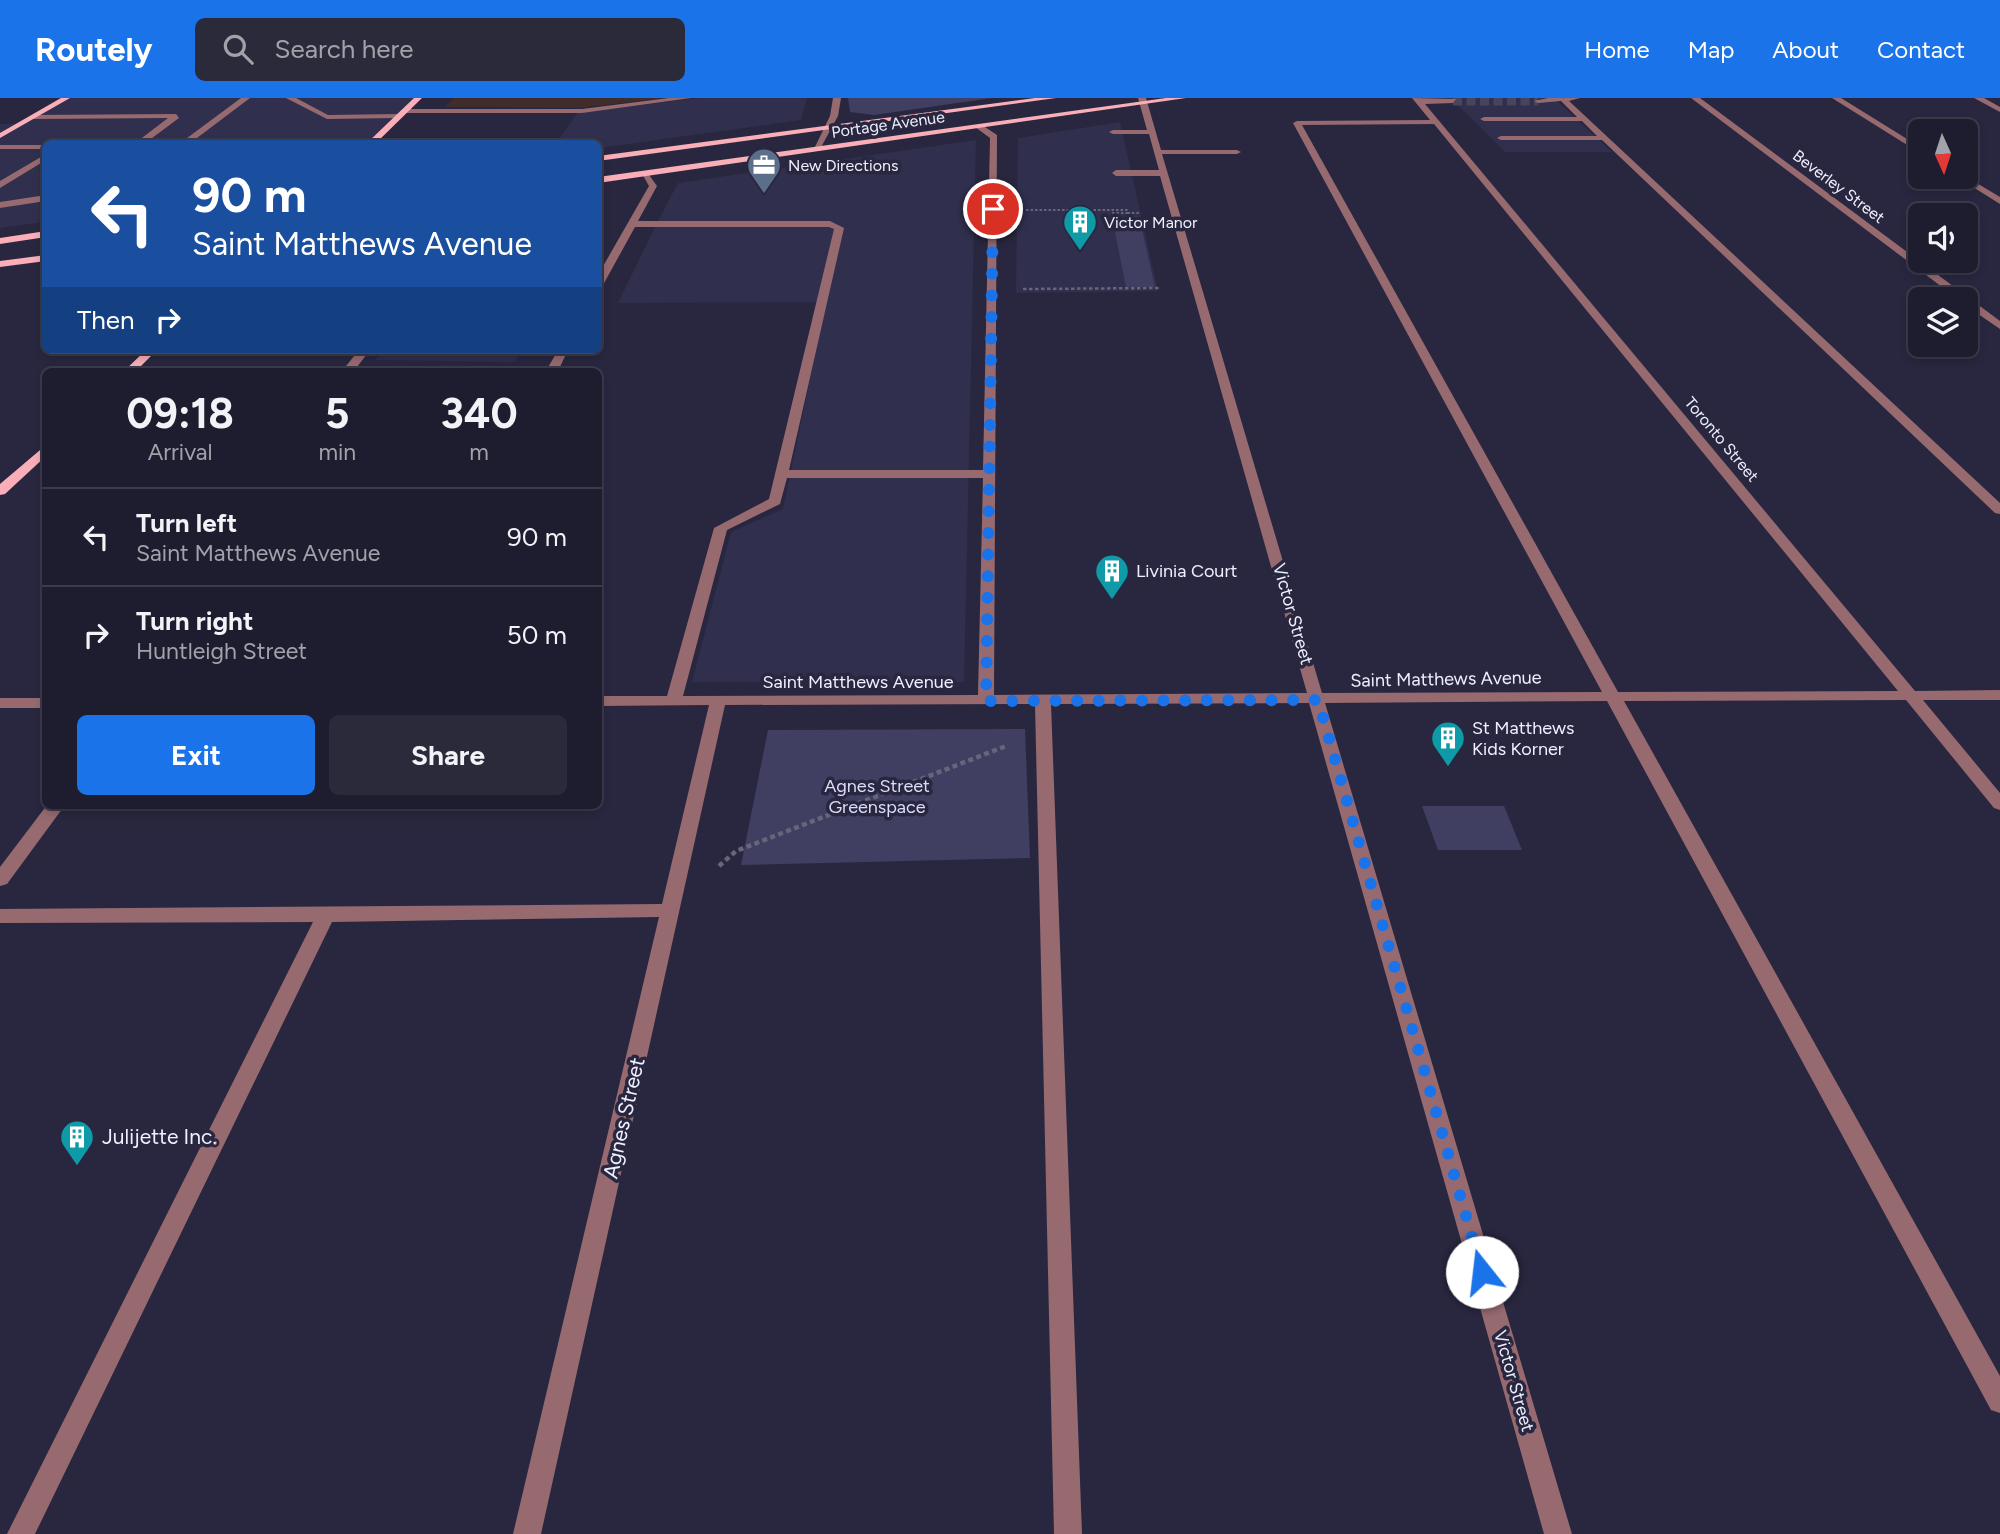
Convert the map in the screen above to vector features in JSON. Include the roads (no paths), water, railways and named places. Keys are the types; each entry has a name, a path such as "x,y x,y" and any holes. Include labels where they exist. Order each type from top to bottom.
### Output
{"main road":[{"path":"0,136 65,98"},
{"path":"374,140 418,98"},
{"name":"Portage Avenue","path":"602,158 1052,98"},
{"name":"Portage Avenue","path":"602,179 979,127 1143,101 1182,98"},
{"path":"0,241 42,235"},
{"path":"0,264 42,259"},
{"path":"133,368 148,354"},
{"path":"0,491 42,453"}],"street":[{"path":"188,140 246,98"},
{"path":"290,98 327,117 401,113 582,111 687,98"},
{"path":"816,149 834,116 837,98"},
{"path":"1538,101 1576,98"},
{"name":"Beverley Street","path":"1695,98 1947,287"},
{"path":"1836,98 1908,143"},
{"path":"1978,98 2000,110"},
{"path":"1418,100 1453,101"},
{"name":"Toronto Street","path":"1418,100 2000,804"},
{"path":"1564,100 2000,510"},
{"name":"Victor Street","path":"1143,101 1558,1534"},
{"path":"33,117 176,116 143,140"},
{"path":"1484,119 1584,119"},
{"path":"1436,122 1297,123 2000,1401"},
{"path":"979,127 994,137 986,701"},
{"path":"1113,132 1152,132"},
{"path":"1501,138 1604,138"},
{"path":"0,147 42,147"},
{"path":"1158,152 1237,152"},
{"path":"0,185 42,159"},
{"path":"1116,173 1164,173"},
{"path":"602,278 653,186 644,174"},
{"path":"1978,187 2000,201"},
{"path":"0,205 42,199"},
{"path":"633,224 830,224 839,228 775,501 721,527 674,701"},
{"path":"602,259 613,259"},
{"name":"Beverley Street","path":"1978,310 2000,326"},
{"path":"350,368 362,354"},
{"path":"782,474 989,474"},
{"name":"Saint Matthews Avenue","path":"602,701 2000,695"},
{"path":"1043,700 1068,1534"},
{"name":"Agnes Street","path":"527,1534 718,701"},
{"path":"0,703 42,703"},
{"path":"0,880 53,809"},
{"path":"0,916 672,910"},
{"path":"21,1534 326,915"}],"tunnel":[{"path":"1453,101 1538,101"}],"place":[{"name":"New Directions","path":"764,195"},
{"name":"Victor Manor","path":"1080,252"},
{"name":"Livinia Court","path":"1112,601"},
{"name":"St Matthews Kids Korner","path":"1448,768"},
{"name":"Julijette Inc.","path":"77,1167"}],"park label":[{"name":"Agnes Street Greenspace","path":"877,796"}]}
